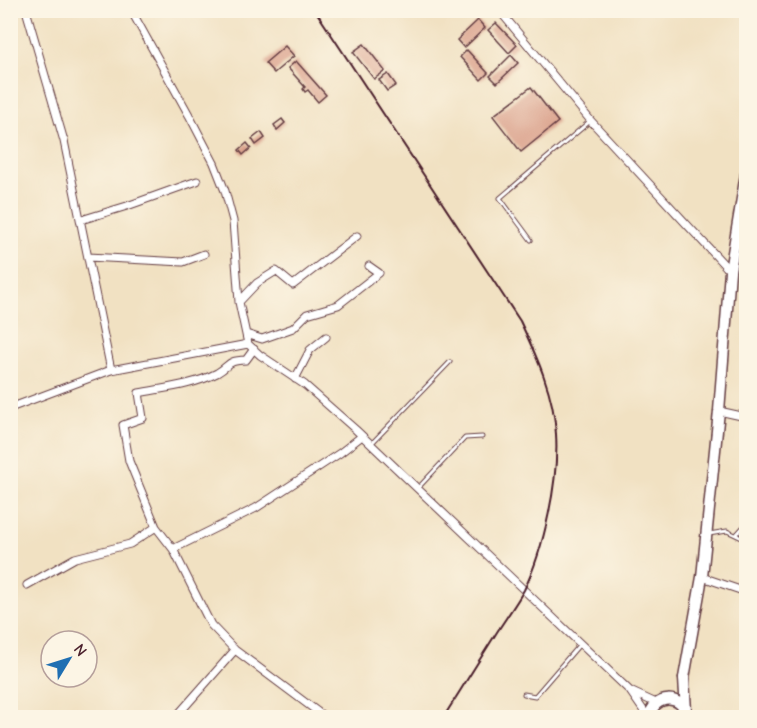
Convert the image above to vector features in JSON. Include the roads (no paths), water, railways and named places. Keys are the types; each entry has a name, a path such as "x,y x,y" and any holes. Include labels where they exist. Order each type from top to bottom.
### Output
{"main road":[{"path":"687,715 684,678 702,577 719,411 730,271 747,174"},
{"path":"649,717 658,702 676,690 684,678"},
{"path":"658,702 673,699 684,706 687,715"}],"street":[{"path":"26,10 64,141 111,370"},
{"path":"131,10 214,163 225,191 233,221 239,302 251,346 295,379 371,444 630,691 649,717"},
{"path":"499,10 591,121 730,271"},
{"path":"81,220 197,181"},
{"path":"239,302 257,283 276,271 292,285 357,236"},
{"path":"88,257 183,262 204,254"},
{"path":"246,334 262,339 293,328 307,314 338,305 379,273 369,266"},
{"path":"295,379 310,350 326,337"},
{"path":"10,408 111,370 251,346"},
{"path":"251,346 246,360 232,361 217,373 184,384 139,393 143,418 123,426 129,461 156,528 173,549 211,625 236,650 326,717"},
{"path":"719,411 747,417"},
{"path":"173,549 256,508 362,436"},
{"path":"27,585 75,558 130,544 156,528"},
{"path":"702,577 747,592"},
{"path":"175,717 236,650"},
{"path":"630,691 658,702"}],"lane":[{"path":"531,240 500,198 591,121"},
{"path":"371,444 450,362"},
{"path":"417,489 465,438 482,437"},
{"path":"736,535 747,524"},
{"path":"707,534 727,531 747,540"},
{"path":"524,694 535,696 581,644"}],"railway":[{"path":"315,10 520,321 544,376 555,419 555,472 549,514 538,555 524,590 443,718"}]}
